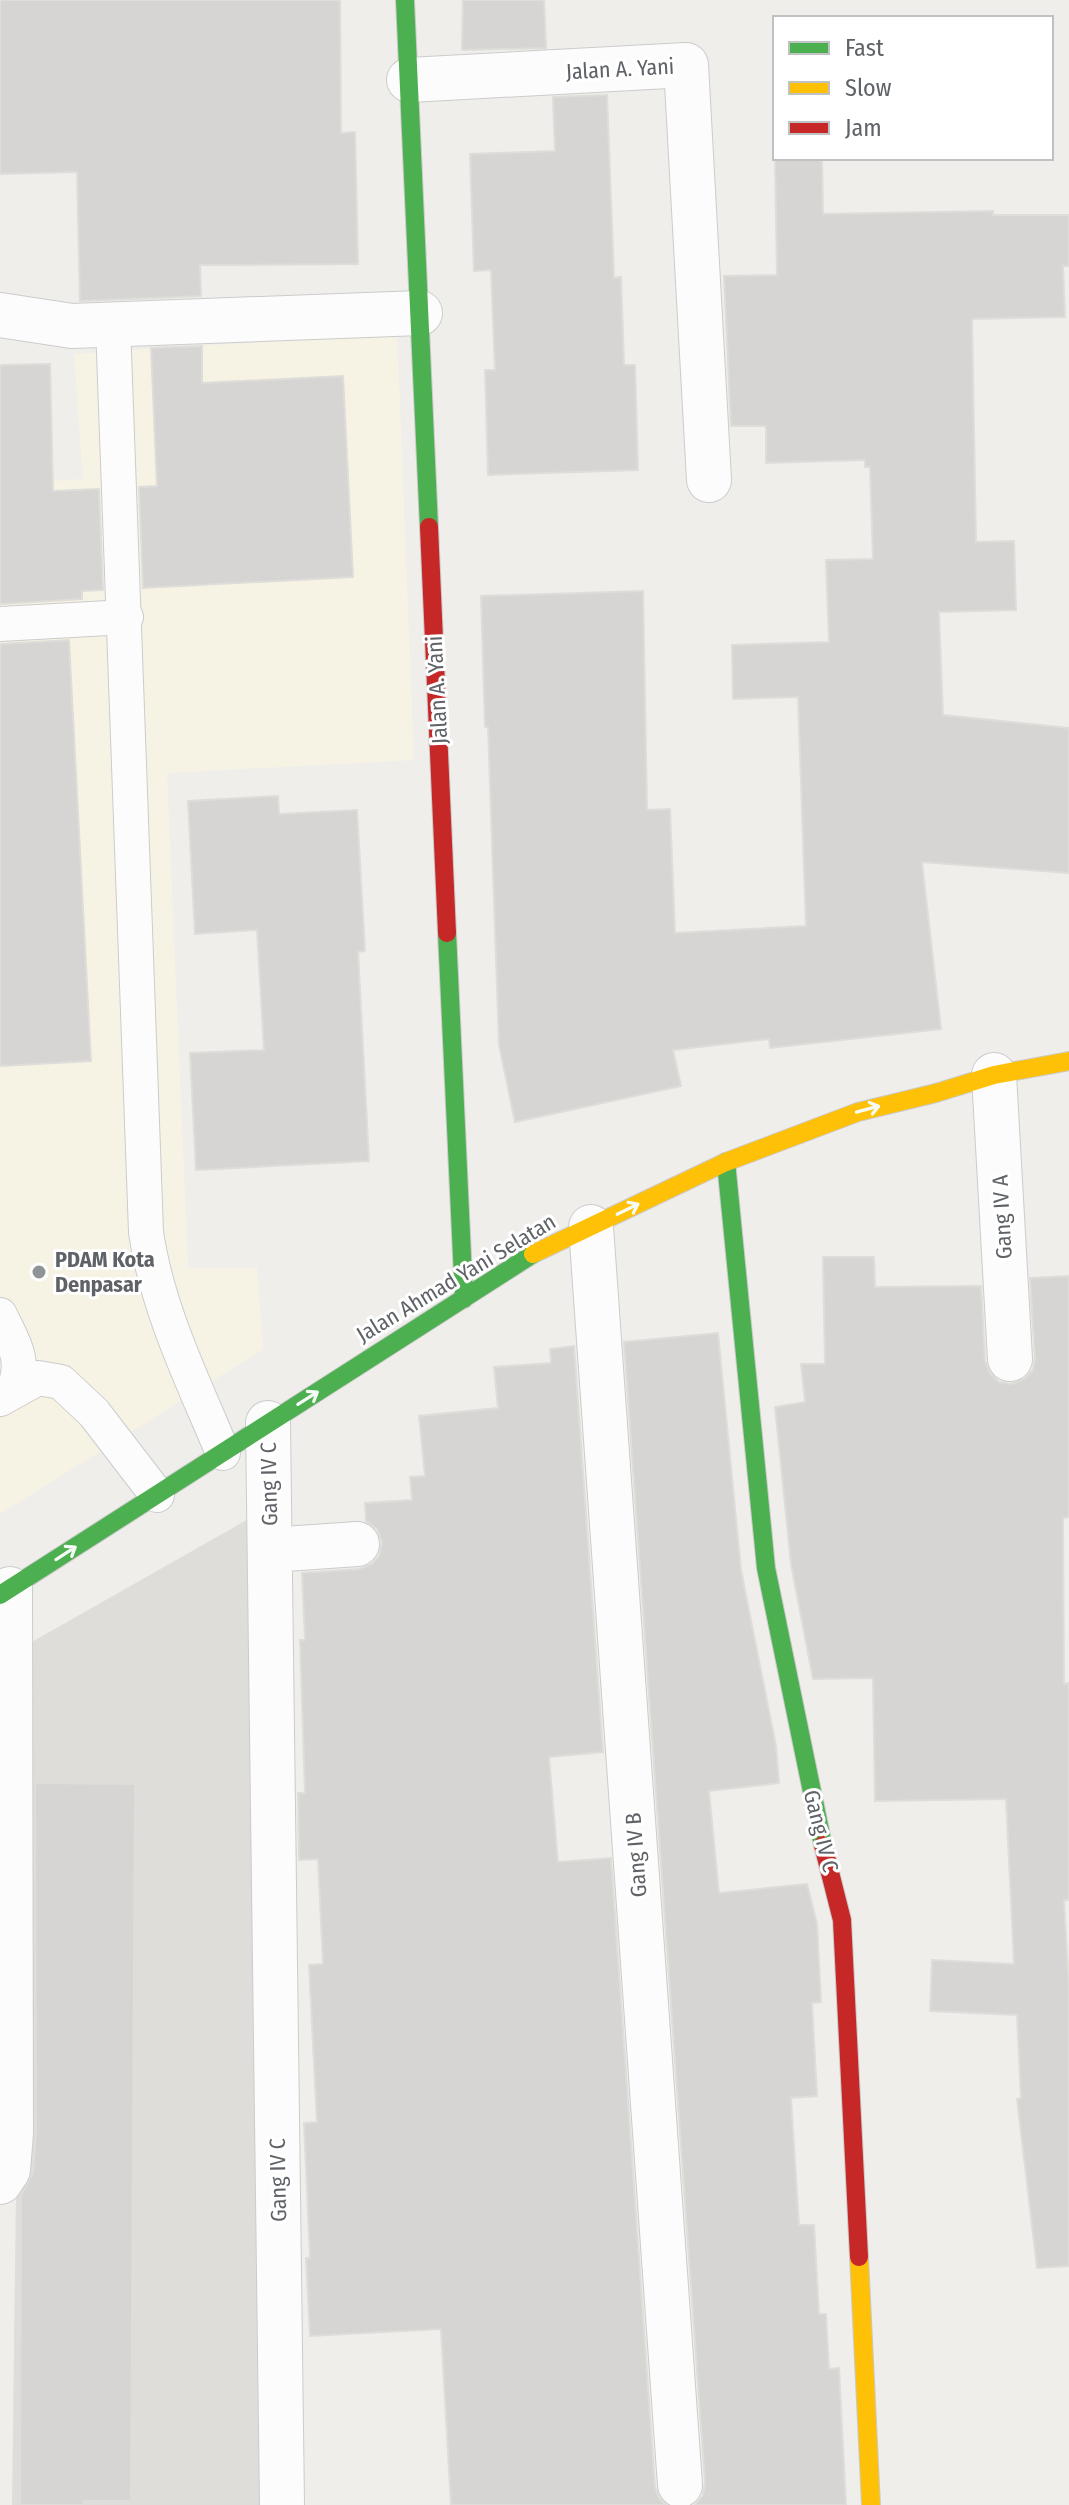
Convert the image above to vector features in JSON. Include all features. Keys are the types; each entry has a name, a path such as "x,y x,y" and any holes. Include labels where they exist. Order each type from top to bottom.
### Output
{"street":[{"name":"Jalan A. Yani","path":"405,0 464,1299"},
{"name":"Jalan A. Yani","path":"409,80 686,65 709,480"},
{"path":"0,315 72,326 420,313"},
{"name":"Jalan Ahmad Yani Selatan","path":"5,1592 537,1252 726,1162 858,1112 994,1075 1069,1061"},
{"name":"Gang IV A","path":"994,1075 1010,1359"},
{"name":"Gang IV C","path":"726,1162 766,1568 812,1801 842,1920 871,2505"},
{"name":"Gang IV B","path":"591,1227 680,2485"},
{"name":"Gang IV C","path":"268,1423 282,2505"},
{"path":"270,1550 357,1544"},
{"path":"0,2182 8,2170 11,2133 5,1592"}],"lane":[{"path":"113,325 146,1232 151,1269 223,1453"},
{"path":"0,624 126,617"},
{"path":"0,1315 19,1355 20,1374 7,1394"},
{"path":"7,1394 38,1378 61,1382 94,1413 157,1495"}],"shaded area":[{"path":"397,333 414,760 167,773 188,1268 257,1268 263,1349 0,1514 0,485 83,479 74,354"},
{"path":"252,1517 263,2505 12,2505 23,1647"}],"building":[{"path":"0,0 340,0 341,133 355,132 358,264 200,265 201,296 80,301 77,172 0,174"},
{"path":"463,0 544,0 546,48 462,50"},
{"path":"607,95 614,278 621,277 624,365 635,365 638,470 488,475 485,370 495,370 491,270 474,271 470,154 555,151 553,97"},
{"path":"775,160 822,160 823,214 993,211 993,215 1069,215 1069,266 1063,266 1065,317 972,319 976,542 1014,541 1016,610 939,612 943,715 1069,728 1069,873 922,862 941,1029 770,1048 769,1039 673,1050 681,1086 515,1122 499,1045 481,596 643,591 647,810 670,809 675,933 806,926 798,697 733,699 732,645 829,642 826,560 873,559 870,467 865,467 865,460 766,463 766,426 731,426 724,276 777,275"},
{"path":"202,346 202,383 343,376 353,577 143,588 139,487 157,486 151,348"},
{"path":"50,364 53,491 99,489 103,590 82,591 82,599 0,604 0,365"},
{"path":"69,640 91,1061 0,1066 0,644"},
{"path":"278,796 279,814 357,810 365,951 358,952 369,1161 196,1170 190,1053 264,1050 257,930 195,934 188,801"},
{"path":"823,1257 874,1257 875,1287 981,1286 985,1361 990,1373 999,1382 1011,1384 1024,1379 1033,1370 1030,1278 1069,1276 1069,1517 1063,1518 1064,1684 1069,1683 1069,1900 1064,1900 1069,1989 1069,2266 1037,2268 1017,2099 1021,2098 1017,2015 930,2011 932,1960 1014,1964 1006,1799 875,1801 873,1678 813,1679 791,1564 775,1407 805,1402 801,1364 825,1364"},
{"path":"718,1333 741,1570 776,1746 779,1783 709,1791 719,1893 807,1884 817,1924 821,2002 812,2003 817,2096 791,2098 799,2225 814,2225 819,2314 826,2314 829,2369 839,2368 846,2505 695,2505 703,2495 705,2483 624,1342"},
{"path":"574,1346 603,1752 549,1757 558,1862 611,1858 655,2487 666,2505 451,2505 441,2329 310,2336 304,2123 317,2122 309,1965 323,1964 318,1859 299,1860 298,1793 305,1793 300,1640 305,1640 302,1573 359,1569 372,1564 379,1556 382,1542 377,1529 366,1521 365,1503 412,1500 410,1477 425,1476 419,1416 498,1408 494,1367 551,1363 550,1349"},
{"path":"35,1783 135,1784 131,2501 20,2505 21,2195 33,2173 36,2133"}],"traffic: fast":[{"path":"405,0 429,527"},
{"path":"447,933 464,1299"},
{"path":"726,1162 766,1568 823,1845"},
{"path":"0,1595 533,1254"}],"traffic: slow":[{"path":"533,1254 726,1162 858,1112 994,1075 1069,1061"},
{"path":"859,2257 871,2505"}],"traffic: jam":[{"path":"429,527 447,933"},
{"path":"823,1845 842,1920 859,2257"}],"place":[{"name":"PDAM Kota Denpasar","path":"39,1272"}]}
